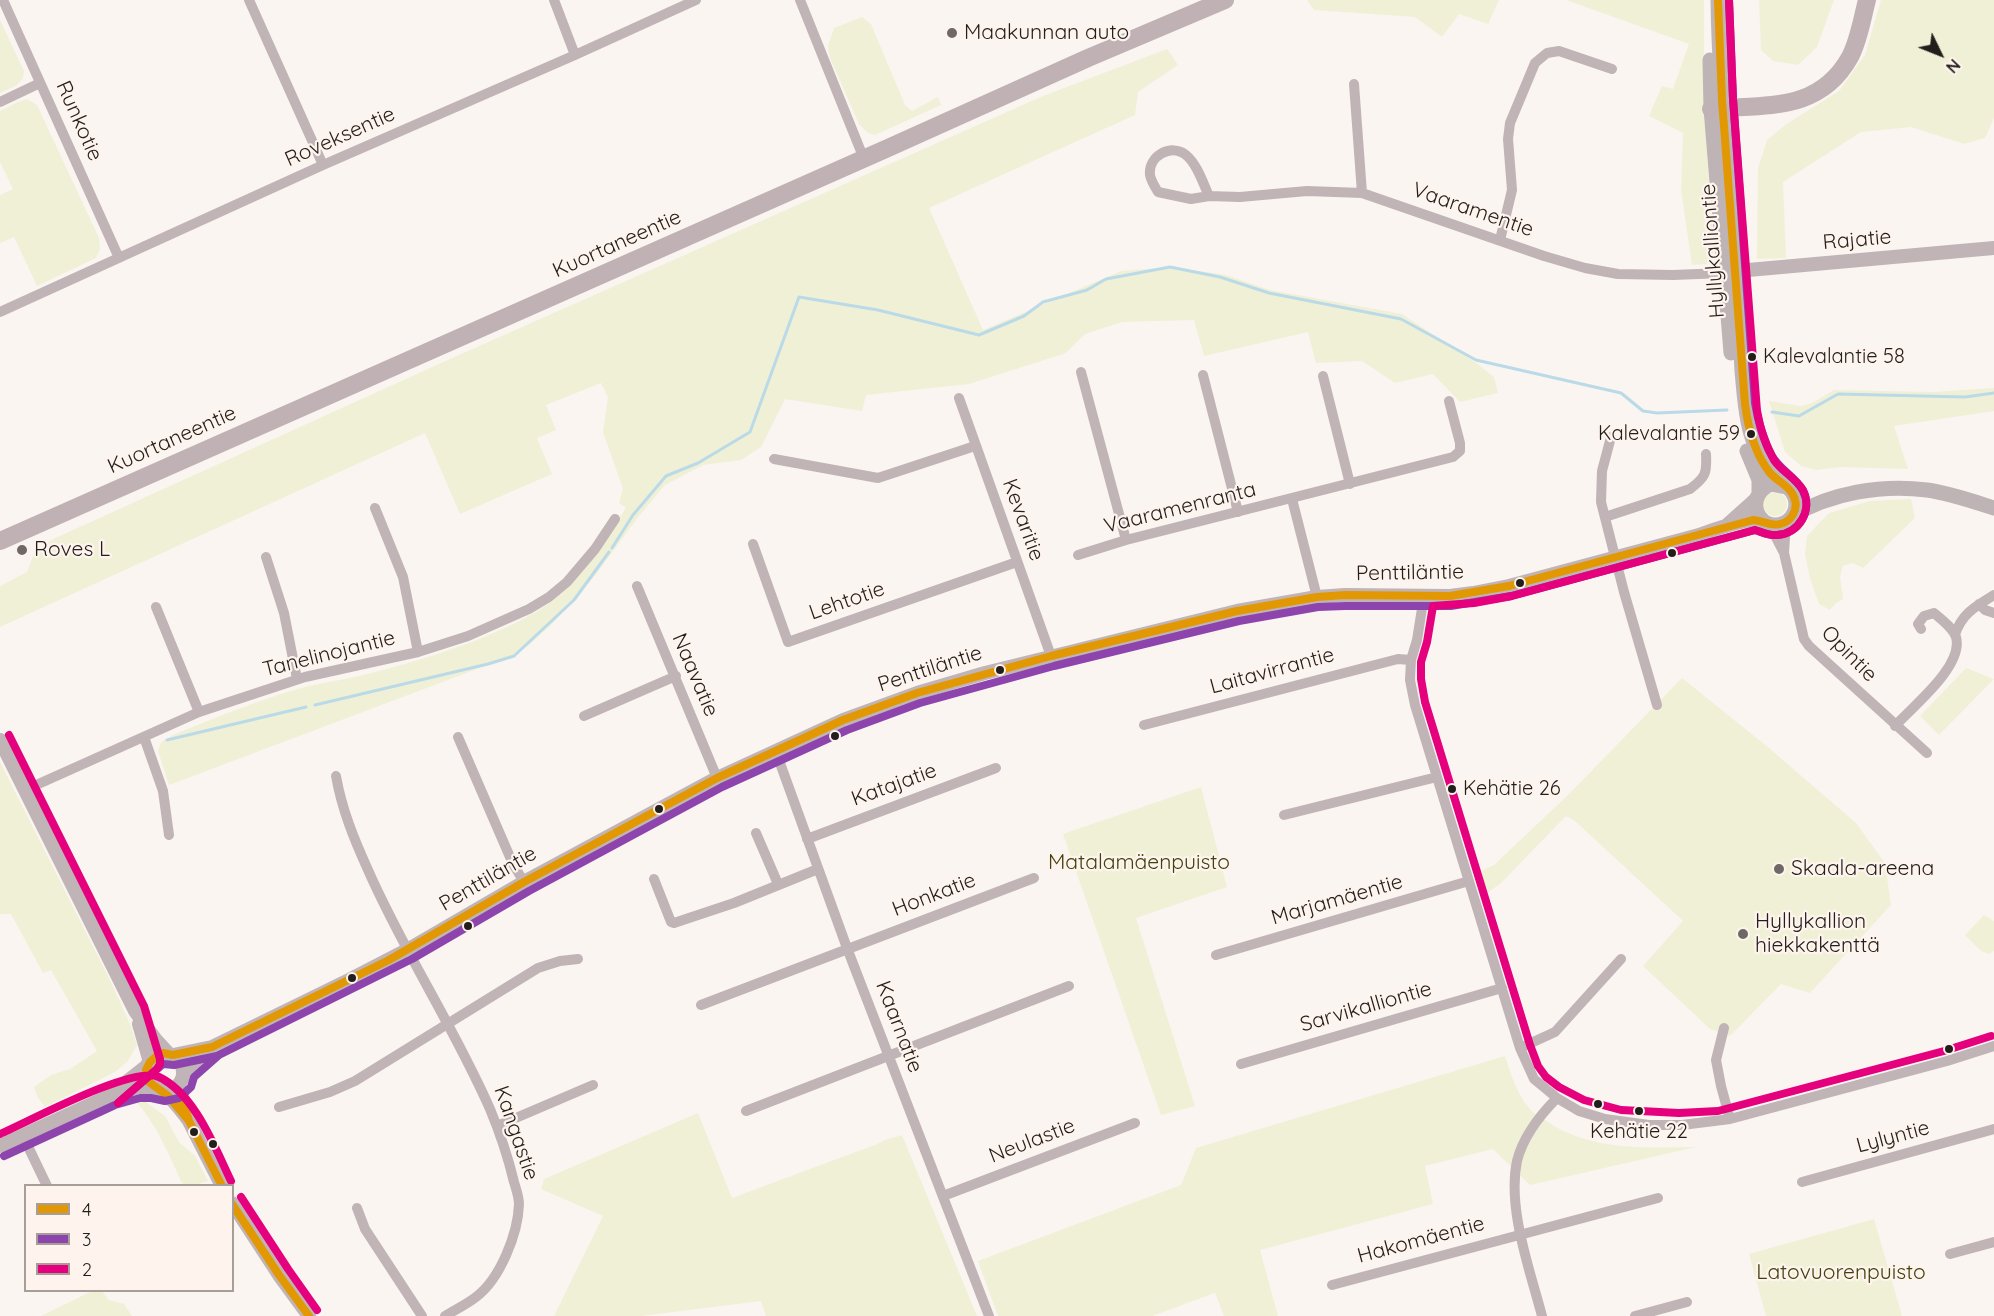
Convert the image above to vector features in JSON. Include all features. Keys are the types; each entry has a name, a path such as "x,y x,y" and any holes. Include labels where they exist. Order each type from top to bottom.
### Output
{"highway":[{"name":"Kuortaneentie","path":"0,541 1088,58 1225,0"},
{"path":"1717,108 1796,102 1819,91 1836,76 1850,56 1867,0"},
{"name":"Kuortaneentie","path":"0,548 27,530"}],"main road":[{"name":"Hyllykalliontie","path":"1710,0 1730,272 1744,393 1750,430 1756,449 1767,468 1789,489"},
{"name":"Hyllykalliontie","path":"1717,108 1718,0"},
{"name":"Hyllykalliontie","path":"1730,272 1732,361 1743,436 1759,480 1757,496"},
{"path":"1828,499 1799,495 1772,484 1757,496 1757,513 1765,522 1778,525 1828,499 1893,487 1928,490 1994,508"},
{"path":"1789,489 1796,500 1796,508 1789,519"}],"street":[{"name":"Runkotie","path":"3,0 119,258"},
{"path":"249,0 323,165"},
{"path":"554,0 575,55"},
{"name":"Roveksentie","path":"0,312 323,165 696,0"},
{"path":"800,0 864,159"},
{"path":"1500,240 1512,190 1508,139 1510,123 1535,63 1547,53 1559,51 1612,69"},
{"path":"0,102 40,83"},
{"path":"1354,84 1362,193"},
{"name":"Vaaramentie","path":"1209,196 1187,156 1176,150 1163,152 1154,159 1150,177 1158,192 1191,199 1307,191 1362,193 1575,265 1618,273 1673,275 1730,272"},
{"name":"Rajatie","path":"1730,272 1994,248"},
{"path":"1081,372 1126,540"},
{"path":"1203,375 1238,512"},
{"path":"1323,376 1350,484"},
{"name":"Kevaritie","path":"959,398 1051,656"},
{"name":"Vaaramenranta","path":"1078,555 1126,540 1453,458 1460,451 1460,443 1449,401"},
{"path":"1611,437 1602,471 1601,502 1657,705"},
{"path":"774,459 878,478 975,446"},
{"path":"1605,517 1690,489 1700,482 1707,472 1706,454"},
{"name":"Penttiläntie","path":"1725,526 1757,496"},
{"path":"1292,499 1317,597"},
{"path":"375,508 403,577 418,652"},
{"name":"Tanelinojantie","path":"25,790 199,712 297,679 418,652 468,636 529,609 549,597 567,582 595,549 615,519"},
{"name":"Opintie","path":"1789,519 1784,553 1804,639 1926,753"},
{"path":"1765,522 1784,553"},
{"name":"Penttiläntie","path":"184,1071 212,1047 407,950 524,882 717,778 843,720 917,693 1051,656 1237,611 1317,597 1473,593 1509,586 1615,558 1725,526 1765,522"},
{"name":"Lehtotie","path":"753,544 788,642 1017,562"},
{"path":"266,557 284,613 297,679"},
{"name":"Naavatie","path":"637,586 717,778"},
{"path":"1895,726 1950,666 1957,649 1955,634 1964,616 1994,595"},
{"path":"1424,596 1418,640 1411,660 1410,680 1415,705 1520,1048 1534,1079 1557,1098 1579,1111 1605,1119 1649,1125 1682,1125 1730,1119 1947,1061 1994,1046"},
{"path":"1979,604 1985,610 1994,613"},
{"path":"156,607 199,712"},
{"path":"1921,629 1918,624 1924,616 1934,613 1955,634"},
{"name":"Laitavirrantie","path":"1144,725 1398,659 1411,660"},
{"path":"584,716 676,676"},
{"path":"144,737 163,791 169,835"},
{"path":"458,737 513,864 524,882"},
{"path":"0,740 135,1011 156,1040 182,1065 184,1071 182,1081 170,1090 139,1087 111,1095 0,1146"},
{"name":"Kaarnatie","path":"776,752 847,948 989,1316"},
{"name":"Katajatie","path":"807,838 996,768"},
{"name":"Kangastie","path":"336,776 347,824 377,892 472,1069 497,1126 509,1159 519,1203 511,1244 494,1279 477,1297 445,1316"},
{"path":"1284,815 1437,777"},
{"path":"756,833 778,884"},
{"path":"654,879 671,922 674,923 734,903 818,869"},
{"name":"Honkatie","path":"701,1005 1034,878"},
{"name":"Marjamäentie","path":"1216,955 1470,881"},
{"path":"279,1107 330,1092 355,1081 538,968 560,961 578,959"},
{"path":"1520,1048 1555,1032 1621,959"},
{"path":"746,1111 1069,987"},
{"name":"Sarvikalliontie","path":"1241,1064 1502,988"},
{"path":"135,1011 149,1063 147,1076 156,1088 171,1099 189,1121"},
{"path":"1724,1028 1716,1060 1730,1119"},
{"name":"Penttiläntie","path":"171,1055 212,1047"},
{"path":"111,1095 158,1055 171,1055"},
{"path":"179,1085 189,1121 221,1184"},
{"path":"497,1126 593,1085"},
{"path":"1542,1316 1521,1233 1514,1189 1518,1159 1528,1134 1557,1098"},
{"name":"Neulastie","path":"943,1196 1135,1123"},
{"name":"Lylyntie","path":"1802,1182 1994,1129"},
{"path":"23,1136 47,1184"},
{"name":"Hakomäentie","path":"1332,1285 1658,1198"},
{"path":"234,1206 309,1316"},
{"path":"357,1208 365,1229 422,1316"},
{"path":"1950,1254 1994,1242"},
{"path":"1635,1316 1687,1302"}],"green space":[{"path":"1307,0 1499,0 1488,24 1459,14 1442,37 1415,17 1314,10"},
{"path":"1566,0 1704,0 1704,108 1714,252 1707,264 1692,265 1681,190 1683,133 1649,116 1662,86 1673,89 1689,44"},
{"path":"1759,0 1834,0 1817,47 1798,65 1773,61 1761,50"},
{"path":"1881,0 1994,0 1994,118 1985,138 1964,144 1911,127 1861,132 1783,182 1786,258 1757,259 1758,168 1767,140 1785,125 1839,91 1865,55"},
{"path":"862,17 871,24 905,105 912,111 938,97 941,105 875,135 868,133 859,124 830,58 828,46 834,28"},
{"path":"0,20 24,71 23,78 17,85 0,93"},
{"path":"1167,49 1178,65 1138,92 1135,115 929,208 983,330 1121,271 1173,267 1226,275 1270,290 1402,314 1494,377 1498,393 1460,402 1433,374 1395,383 1362,361 1316,363 1308,332 1204,356 1194,320 1122,322 1085,334 1066,353 969,384 866,395 862,411 785,399 761,447 741,460 703,465 665,485 594,577 553,623 528,646 509,657 169,785 158,751 161,742 173,735 301,688 395,667 446,651 524,619 564,591 590,562 626,508 619,503 623,489 603,432 608,397 601,383 546,405 556,430 537,438 552,474 460,514 425,433 0,627 0,586 27,572 34,553 51,540 441,363 1043,96"},
{"path":"27,99 37,105 99,238 100,249 96,258 37,286 14,237 0,243 0,195 13,189 0,162 0,111"},
{"path":"1994,388 1994,411 1894,426 1908,469 1840,467 1816,470 1801,466 1785,452 1769,401 1801,406 1812,403 1834,390 1934,392"},
{"path":"1775,492 1784,495 1787,504 1784,513 1775,516 1766,513 1763,504 1766,495"},
{"path":"1911,499 1915,518 1863,568 1853,563 1843,566 1840,577 1843,599 1830,610 1819,604 1805,554 1807,536 1829,513 1870,501"},
{"path":"1966,668 1994,679 1939,735 1920,716"},
{"path":"1682,678 1769,748 1856,823 1885,863 1891,905 1810,993 1781,984 1730,1036 1710,1029 1643,966 1683,921 1575,821 1566,816 1501,883 1486,894 1479,872 1494,865 1569,794"},
{"path":"0,762 110,980 137,1045 128,1061 115,1072 45,1107 34,1087 51,1075 70,1069 97,1051 51,970 43,973 11,914 0,914"},
{"name":"Matalamäenpuisto","path":"1201,787 1227,887 1136,918 1195,1106 1161,1115 1063,834"},
{"path":"1984,915 1994,921 1994,951 1989,954 1981,951 1965,935"},
{"path":"1505,1056 1525,1103 1535,1114 1562,1130 1618,1146 1696,1147 1530,1185 1493,1149 1425,1166 1433,1204 1260,1250 1278,1316 1224,1316 1215,1293 1152,1316 998,1316 978,1261 1181,1185 1196,1148"},
{"path":"133,1099 143,1100 165,1116 179,1142 195,1156 208,1181 198,1184 183,1184 156,1129"},
{"path":"698,1113 732,1198 902,1135 977,1316 766,1316 761,1301 642,1316 554,1316 603,1216 541,1189 544,1179"},
{"name":"Latovuorenpuisto","path":"1874,1219 1902,1316 1766,1316 1749,1254"},
{"path":"90,1292 103,1292 109,1300 124,1304 132,1316 41,1316"}],"waterway":[{"path":"612,548 633,515 666,476 698,463 750,432 799,297 878,310 979,335 1024,316 1043,302 1087,290 1106,279 1170,267 1220,277 1269,293 1401,319 1476,360 1621,393 1643,411 1657,413 1727,410"},
{"path":"1772,412 1799,416 1838,394 1965,397 1994,393"},
{"path":"315,705 514,656 574,600 609,552"},
{"path":"167,740 306,707"}],"transit line":[{"name":"4","path":"189,1121 168,1096 149,1082 146,1070 150,1062 158,1055 163,1053 173,1055 212,1047 389,960 524,882 717,778 843,720 917,693 1051,656 1237,611 1317,597 1345,595 1450,596 1509,586 1753,520 1773,525 1787,521 1793,515 1796,504 1793,495 1770,473 1760,458 1750,431 1745,404 1722,100 1718,0"},
{"name":"3","path":"118,1103 163,1064 174,1065 217,1056 412,959 529,891 722,787 847,730 920,703 1054,666 1239,621 1318,607 1451,606 1511,596 1755,530 1774,535 1785,534 1798,526 1805,513 1806,498 1800,486 1772,456 1761,430 1755,403 1733,99 1729,0"},
{"name":"2","path":"1729,0 1733,99 1757,411 1763,436 1774,460 1803,490 1806,505 1802,520 1798,526 1785,534 1771,535 1755,530 1512,596 1474,603 1433,606 1421,662 1425,702 1530,1045 1538,1066 1546,1077 1559,1087 1584,1100 1621,1110 1679,1113 1718,1111 1944,1051 1991,1036"},
{"name":"2","path":"9,735 144,1006 160,1059 157,1069 118,1103"},
{"name":"3","path":"4,1156 115,1105 140,1098 165,1101 179,1098 191,1087 194,1077 219,1055"},
{"name":"2","path":"0,1134 80,1096 127,1079 146,1076 159,1077 172,1085 193,1109 211,1138 231,1181"},
{"name":"4","path":"182,1098 189,1121 221,1184"},
{"name":"2","path":"241,1197 317,1310"},
{"name":"4","path":"234,1207 309,1316"}],"place":[{"name":"Maakunnan auto","path":"952,33"},
{"name":"Kalevalantie 58","path":"1752,357"},
{"name":"Kalevalantie 59","path":"1751,434"},
{"name":"Roves L","path":"22,550"},
{"name":"Kehätie 26","path":"1452,789"},
{"name":"Skaala-areena","path":"1779,869"},
{"name":"Hyllykallion hiekkakenttä","path":"1743,934"},
{"name":"Kehätie 22","path":"1639,1111"}]}
